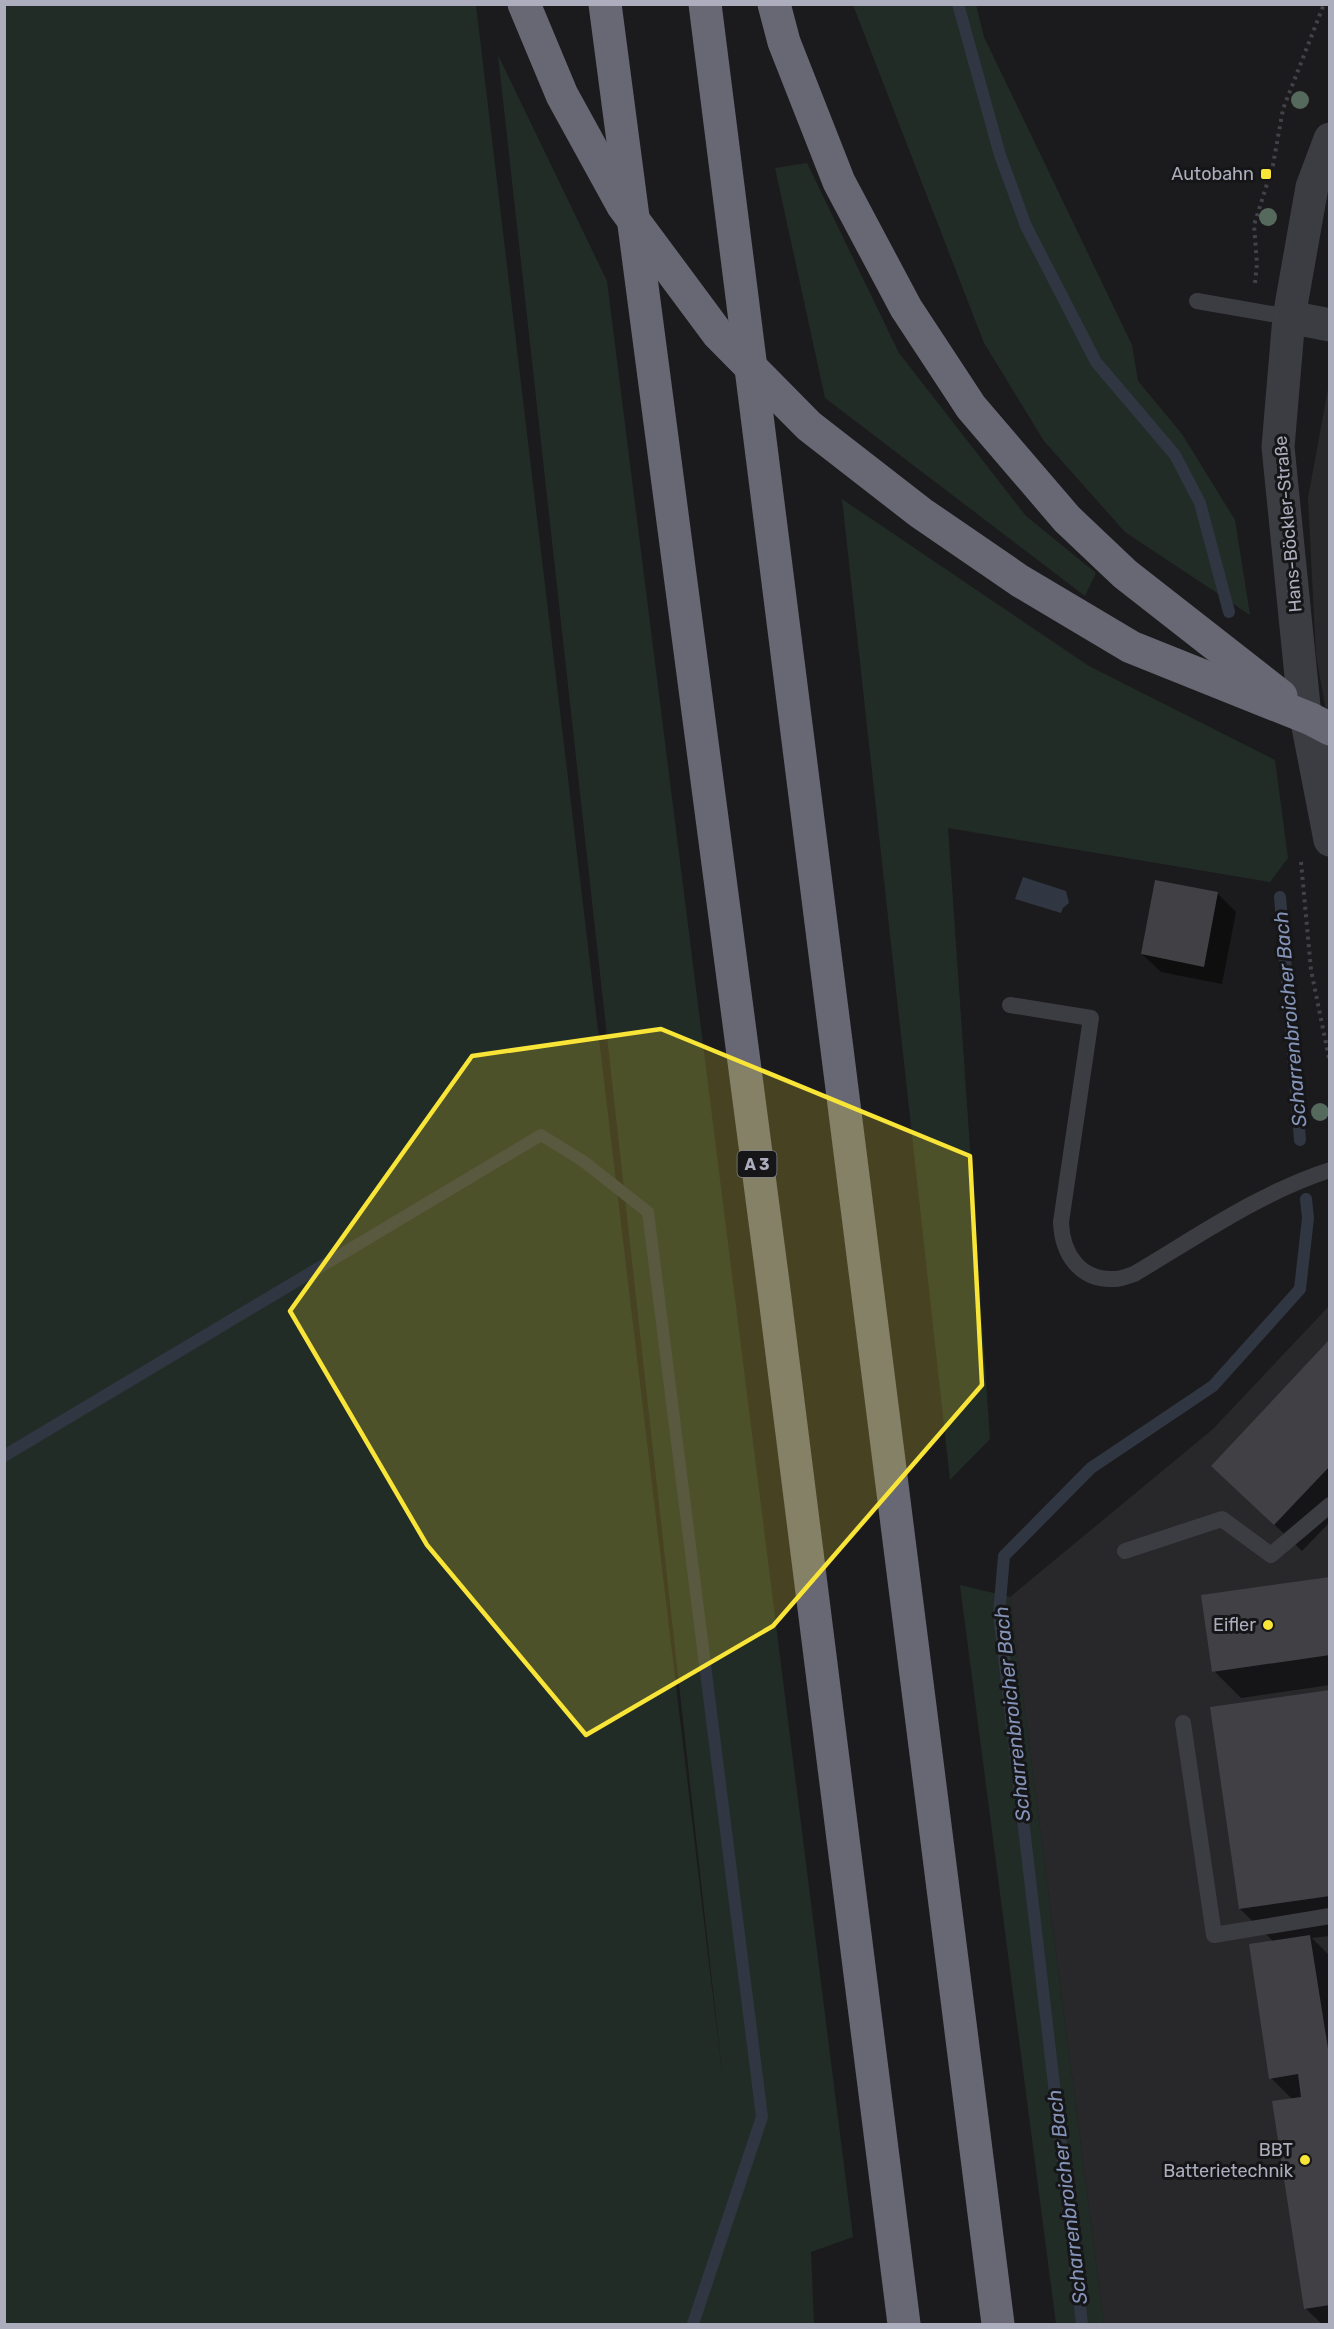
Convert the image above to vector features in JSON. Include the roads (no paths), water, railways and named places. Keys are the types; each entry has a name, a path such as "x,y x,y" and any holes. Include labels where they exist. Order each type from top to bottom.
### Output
{"highway":[{"path":"524,4 562,94 623,206 718,334 809,426 921,513 1020,580 1131,647 1320,724"},
{"name":"A 3","path":"604,4 774,1290 904,2325"},
{"path":"705,4 998,2325"},
{"path":"774,4 784,42 839,182 906,308 971,407 1067,519 1125,574 1320,724"}],"street":[{"name":"Hans-Böckler-Straße","path":"1329,139 1312,187 1289,317 1278,447 1304,706 1329,840"},
{"path":"1289,317 1329,325"}],"lane":[{"path":"1197,301 1289,317"},
{"path":"1010,1005 1090,1018 1061,1222 1066,1253 1080,1268 1097,1276 1115,1279 1134,1274 1262,1198 1329,1170"},
{"path":"1125,1551 1222,1519 1271,1555 1329,1505"},
{"path":"1183,1723 1214,1935 1329,1916"}],"water":[{"path":"1023,877 1066,891 1069,903 1061,913 1015,899"}],"waterway":[{"name":"Scharrenbroicher Bach","path":"958,4 1000,155 1026,226 1096,362 1175,455 1200,503 1229,612"},
{"name":"Scharrenbroicher Bach","path":"1280,897 1300,1140"},
{"path":"4,1456 541,1135 583,1161 648,1212 762,2117 693,2324"},
{"name":"Scharrenbroicher Bach","path":"1082,2324 999,1614 1004,1556 1091,1468 1213,1386 1300,1289 1308,1218 1306,1199"}],"place":[{"name":"Autobahn","path":"1266,174"},
{"name":"Eifler","path":"1268,1625"},
{"name":"BBT Batterietechnik","path":"1305,2160"}]}
